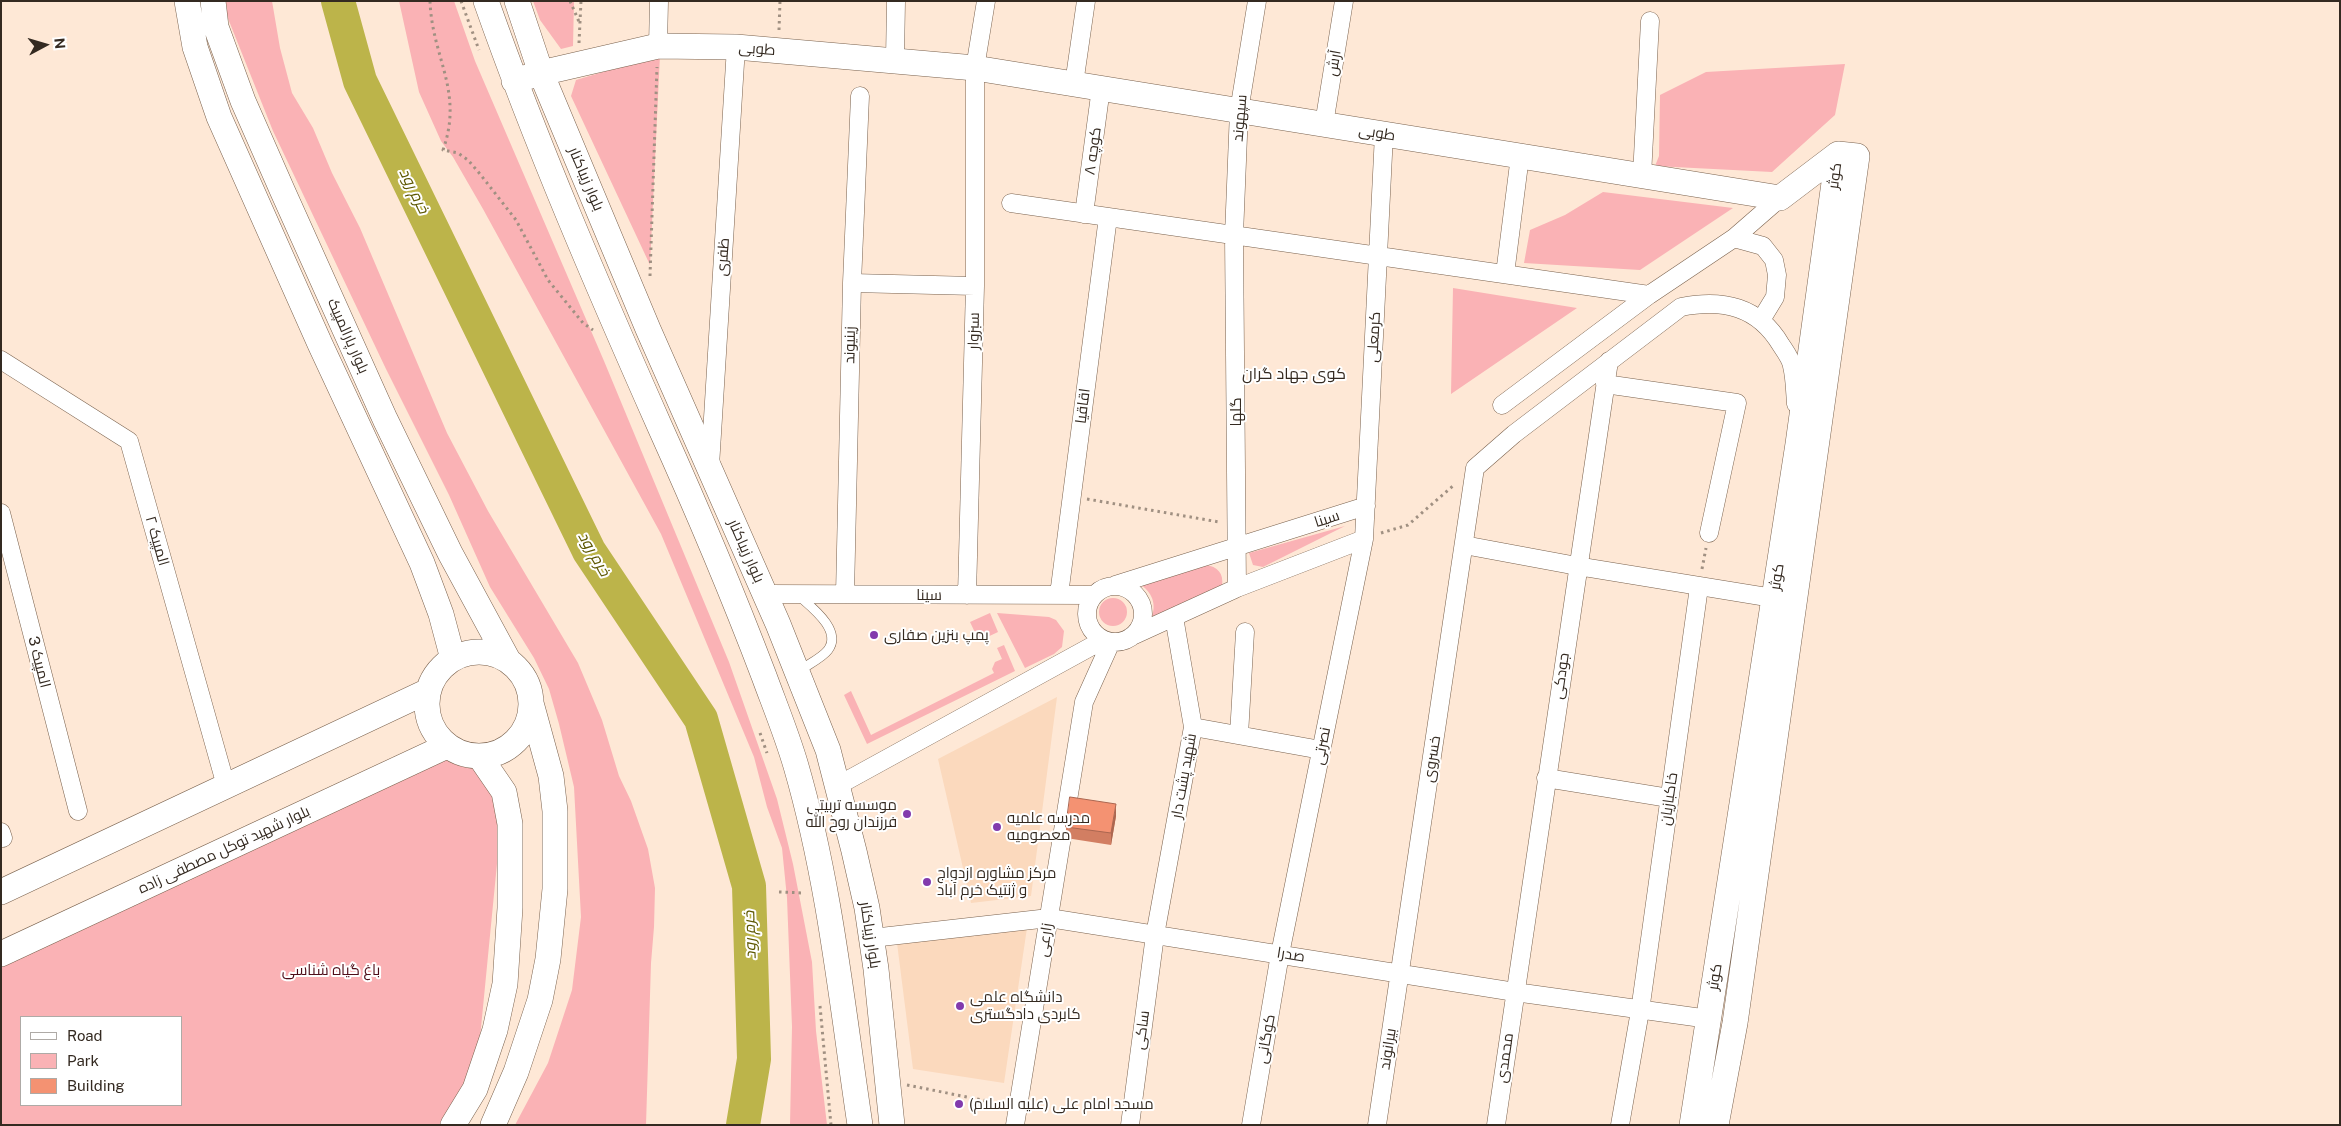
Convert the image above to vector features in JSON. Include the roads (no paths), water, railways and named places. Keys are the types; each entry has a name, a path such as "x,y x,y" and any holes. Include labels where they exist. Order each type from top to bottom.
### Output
{"main road":[{"name":"بلوار پارالمپیک","path":"187,1 195,47 219,117 320,344 422,563 441,614 453,658"},
{"name":"بلوار پارالمپیک","path":"213,1 216,27 240,92 283,192 389,428 450,553 508,660"},
{"name":"بلوار زیباکنار","path":"486,1 514,81 623,343 706,530 751,640 795,763 820,866 840,978 860,1125"},
{"name":"بلوار زیباکنار","path":"517,1 541,73 648,329 765,594 828,750 854,851 872,938 892,1125"},
{"name":"طوبی","path":"514,81 658,46 736,47 894,59 975,68 1780,198"},
{"path":"1780,198 1838,154"},
{"name":"کوثر","path":"1692,1125 1709,1019 1784,600 1857,156 1838,154 1798,444 1784,600 1735,1023 1716,1125"},
{"path":"493,1125 516,1072 540,1000 548,959 555,888 555,811 551,776 528,686 520,672 508,660 493,653 476,652 453,658 434,676 428,691 426,706 429,722 436,735 447,746 463,755 480,757 496,754 511,746 522,734 529,719 531,702"},
{"path":"1,892 428,691"},
{"name":"بلوار شهید توکل مصطفی زاده","path":"1,954 447,746"},
{"path":"795,763 828,750"},
{"path":"453,1125 475,1089 495,1030 505,984 510,908 510,824 504,792 480,757"},
{"path":"1709,1019 1735,1023"}],"street":[{"path":"658,46 659,1"},
{"path":"894,59 896,1"},
{"path":"975,68 986,1"},
{"path":"1074,84 1086,1"},
{"name":"سپهوند","path":"1234,235 1239,111 1257,1"},
{"name":"آرش","path":"1324,124 1344,1"},
{"path":"1642,176 1650,21"},
{"name":"ظفری","path":"710,468 736,47"},
{"name":"سبزوار","path":"967,595 975,286 975,68"},
{"name":"کوچه ۸","path":"1084,214 1101,88"},
{"name":"زینیوند","path":"845,594 852,283 860,96"},
{"name":"کرمعلی","path":"1364,539 1384,134"},
{"path":"1505,274 1520,156"},
{"path":"1502,405 1649,295 1734,238 1780,198"},
{"path":"1011,203 1649,295"},
{"name":"اقاقیا","path":"1059,595 1108,217"},
{"name":"گلها","path":"1234,235 1237,588"},
{"path":"1734,238 1763,246 1774,260 1777,275 1775,297 1761,320"},
{"path":"852,283 975,286"},
{"path":"1609,361 1680,307 1702,303 1725,305 1746,310 1761,320 1776,336 1792,364 1798,444"},
{"name":"المپیک ۲","path":"1,360 129,441 226,786"},
{"name":"جودکی","path":"1515,992 1609,361"},
{"name":"خسروی","path":"1400,974 1475,468 1514,434 1609,361"},
{"path":"1605,384 1737,402 1709,533"},
{"name":"سینا","path":"1115,585 1366,506"},
{"name":"المپیک 3","path":"1,513 78,811"},
{"path":"1132,636 1140,628 1143,616 1142,604 1136,594 1126,587 1115,585 1102,588 1092,596 1087,610 1088,625 1094,634 1107,641 1122,641 1237,588 1364,539"},
{"name":"نصرتی","path":"1280,954 1364,539"},
{"path":"1464,545 1699,587 1784,600"},
{"name":"خاکبازیان","path":"1640,1011 1699,587"},
{"name":"سینا","path":"765,594 1092,596"},
{"name":"شهید پشت دار","path":"1155,935 1193,727 1174,617"},
{"path":"1239,735 1245,632"},
{"path":"838,786 1107,641"},
{"name":"زارعی","path":"1015,1125 1084,702 1107,641"},
{"path":"1193,727 1321,750"},
{"path":"1546,778 1669,798"},
{"name":"صدرا","path":"872,938 1049,918 1515,992 1640,1011 1709,1019"},
{"name":"ساکی","path":"1130,1125 1155,935"},
{"name":"کوگانی","path":"1251,1125 1280,954"},
{"name":"بیرانوند","path":"1377,1125 1400,974"},
{"name":"محمدی","path":"1496,1125 1515,992"},
{"path":"1620,1125 1640,1011"}],"lane":[{"path":"796,594 818,612 829,627 831,640 828,650 796,673"}],"waterway":[{"name":"خرم رود","path":"338,1 360,81 589,551 701,719 749,886 754,1059 743,1125"}],"place":[{"name":"پمپ بنزین صفاری","path":"874,635"},
{"name":"موسسه تربیتی فرزندان روح الله","path":"907,814"},
{"name":"مدرسه علمیه معصومیه","path":"997,827"},
{"name":"مرکز مشاوره ازدواج و ژنتیک خرم آباد","path":"927,882"},
{"name":"دانشگاه علمی کابردی دادگستری","path":"960,1006"},
{"name":"مسجد امام علی (علیه السلام)","path":"959,1104"}],"district":[{"name":"کوی جهاد گران","path":"1294,374"}],"park label":[{"name":"باغ گیاه شناسی","path":"331,970"}]}
